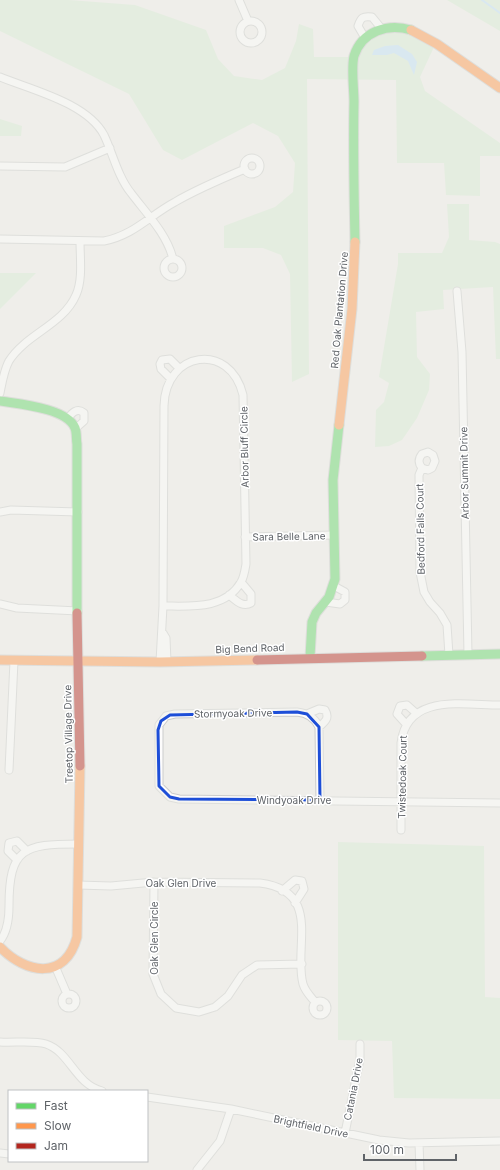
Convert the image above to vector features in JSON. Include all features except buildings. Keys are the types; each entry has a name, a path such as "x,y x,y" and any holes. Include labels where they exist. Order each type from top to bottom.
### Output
{"street":[{"path":"239,0 248,21"},
{"path":"381,28 372,16 364,16 360,18 358,26 365,38 381,28 392,26 403,27 447,51 500,88"},
{"name":"Red Oak Plantation Drive","path":"310,657 312,622 326,602 334,586 333,480 352,309 355,248 353,66 358,48 365,38"},
{"path":"0,77 81,111 98,125 130,192 152,218 173,259"},
{"path":"0,166 65,167 110,148"},
{"path":"0,239 104,242 118,238 128,234 174,202 245,169"},
{"path":"0,393 5,372 13,355 63,314 76,296 79,286 80,241"},
{"name":"Arbor Summit Drive","path":"456,291 462,352 468,654"},
{"path":"170,378 161,369 160,364 162,360 170,359 179,368"},
{"name":"Arbor Bluff Circle","path":"163,606 208,605 229,595 241,582 246,564 243,407 240,384 234,373 213,360 201,359 190,362 179,368 170,378 164,398 163,606 163,634 160,638 164,662"},
{"path":"0,401 40,408 67,419 75,429 84,421 84,413 75,411 67,419"},
{"name":"Treetop Village Drive","path":"55,966 70,956 76,945 80,721 77,661 78,512 77,444 75,429"},
{"name":"Bedford Falls Court","path":"422,468 419,475 422,586 430,602 440,613 447,625 449,655"},
{"path":"0,512 11,510 78,512"},
{"name":"Sara Belle Lane","path":"245,537 334,535"},
{"path":"229,595 241,604 246,605 251,603 251,594 241,582"},
{"path":"326,602 340,604 345,600 345,592 334,586"},
{"path":"0,604 17,608 78,611"},
{"name":"Big Bend Road","path":"0,660 164,662 310,657 500,654"},
{"path":"9,770 14,661"},
{"name":"Twistedoak Court","path":"401,830 401,743 406,724 416,713 407,705 400,706 397,714 406,724"},
{"path":"416,713 438,706 500,705"},
{"name":"Stormyoak Drive","path":"162,721 166,716 175,714 297,712 307,714 319,709 325,710 328,717 319,727 320,800"},
{"path":"307,714 317,722 319,727"},
{"name":"Windyoak Drive","path":"162,721 158,730 159,786 170,797 180,800 320,800 500,803"},
{"path":"17,860 8,851 9,843 17,841 27,851"},
{"path":"0,941 6,930 8,919 9,876 17,860 27,851 45,844 78,844"},
{"path":"282,891 295,880 302,881 304,889 295,903"},
{"name":"Oak Glen Drive","path":"78,885 111,886 154,882 260,883 274,886 295,903 301,917 303,985 315,1002"},
{"name":"Oak Glen Circle","path":"154,882 153,974 161,994 176,1008 199,1012 215,1007 228,996 242,975 257,965 302,964"},
{"path":"0,947 9,957 24,965 42,969 55,966 67,994"},
{"path":"0,1042 47,1044 62,1055 91,1089"},
{"name":"Catania Drive","path":"345,1133 360,1060 360,1044"},
{"name":"Brightfield Drive","path":"148,1097 231,1108 379,1140 419,1143 500,1141"},
{"path":"199,1169 220,1141 231,1108"},
{"path":"419,1143 420,1170"}],"highlighted area":[{"path":"297,712 307,714 319,727 320,800 179,799 170,797 159,786 158,730 161,721 170,715"}],"green space":[{"path":"0,0 69,0 135,5 206,30 218,59 234,76 262,80 285,68 296,41 299,24 313,29 314,57 358,57 366,44 374,36 383,32 401,32 434,47 420,77 425,91 500,143 500,156 480,156 480,196 446,195 444,163 397,163 396,80 307,79 309,374 292,382 290,274 281,255 263,248 224,248 224,226 275,207 293,192 295,163 278,136 253,123 182,160 163,150 129,94 0,31"},
{"path":"447,0 500,0 500,31"},
{"path":"0,119 22,126 21,136 0,136"},
{"path":"447,204 469,204 469,240 495,242 500,244 500,359 496,359 493,287 443,290 444,309 416,312 417,357 430,374 429,390 417,418 402,440 389,446 375,447 376,410 384,402 389,383 379,377 398,264 398,253 442,253 449,237"},
{"path":"0,273 36,273 0,309"},
{"path":"338,842 484,846 485,997 500,998 500,1099 394,1098 392,1041 338,1040"}],"water":[{"path":"398,45 412,54 417,62 414,75 408,61 394,53 387,55 372,55 374,50 385,46"}],"waterway":[{"path":"482,0 500,13"}],"traffic: fast":[{"path":"355,242 354,56 363,40 377,31 394,28 411,30"},
{"path":"0,401 52,411 70,421 75,428 77,444 77,613"},
{"path":"310,657 312,622 316,613 329,597 335,579 333,480 339,425"},
{"path":"422,656 500,654"}],"traffic: slow":[{"path":"411,30 437,44 500,88"},
{"path":"339,425 352,309 355,242"},
{"path":"0,660 160,662 257,660"},
{"path":"0,947 21,963 44,969 54,967 64,961 71,951 77,937 80,766"}],"traffic: jam":[{"path":"77,613 80,766"},
{"path":"257,660 422,656"}]}
